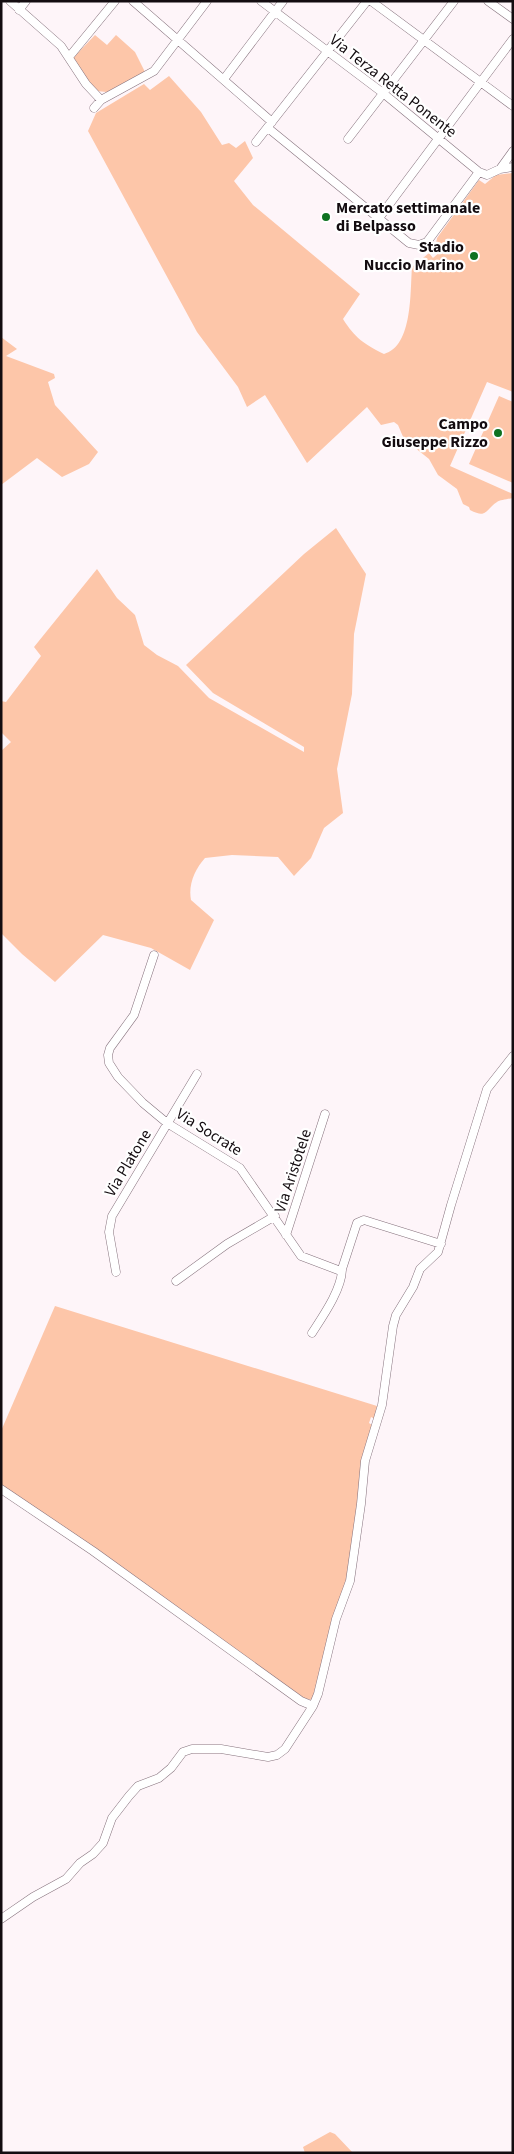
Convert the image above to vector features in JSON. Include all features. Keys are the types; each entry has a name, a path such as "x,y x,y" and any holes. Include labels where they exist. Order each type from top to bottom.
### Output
{"street":[{"path":"10,1 61,46 86,84 101,100"},
{"path":"19,10 26,1"},
{"path":"69,57 115,1"},
{"path":"133,1 224,79 270,125 409,243 419,244 428,242 479,172 486,175 500,169 513,167"},
{"path":"94,108 101,100 154,72 206,1"},
{"name":"Via Terza Retta Ponente","path":"261,1 383,93 479,172"},
{"path":"224,79 283,1"},
{"path":"256,142 367,1"},
{"path":"371,1 513,106"},
{"path":"348,139 454,1"},
{"path":"488,1 513,19"},
{"path":"379,218 513,39"},
{"path":"500,169 513,152"},
{"name":"Via Socrate","path":"154,954 134,1015 110,1048 108,1055 109,1063 118,1077 143,1103 167,1123 240,1168 301,1256 338,1270 342,1269"},
{"path":"1,1920 33,1896 66,1879 80,1863 93,1854 103,1843 112,1818 128,1796 138,1786 159,1778 171,1768 183,1752 192,1749 221,1749 257,1756 277,1755 286,1749 313,1706 336,1619 350,1581 365,1461 382,1404 392,1326 396,1315 413,1287 420,1269 438,1252 486,1090 513,1056"},
{"name":"Via Platone","path":"116,1272 109,1232 112,1216 197,1074"},
{"name":"Via Aristotele","path":"286,1235 325,1114"},
{"path":"176,1281 227,1244 275,1216"},
{"path":"312,1333 326,1311 342,1276 342,1269 357,1223 360,1220 441,1244"},
{"path":"1,1489 93,1551 302,1701 313,1706"}],"shaded area":[{"path":"95,35 107,45 116,35 135,52 145,72 107,92 96,91 73,58"},
{"path":"169,76 201,112 222,145 229,143 236,148 245,141 253,158 234,181 253,205 360,294 343,319 360,340 384,354 393,349 400,341 405,330 410,303 412,267 429,253 433,258 441,251 436,244 437,238 479,180 485,184 496,175 513,173 513,392 487,382 450,466 513,494 513,498 498,501 483,514 470,510 469,507 463,504 457,489 438,475 429,459 404,439 398,425 394,422 381,425 367,407 307,463 265,395 247,407 238,387 197,332 88,131 96,113 144,84 150,90"},
{"path":"1,337 17,349 6,356 54,374 55,378 48,382 55,405 98,452 89,464 62,477 37,458 1,485"},
{"name":"Campo Giuseppe Rizzo","path":"499,396 513,402 513,483 469,464"},
{"path":"336,528 366,574 354,634 352,694 337,769 343,813 324,828 311,858 294,876 278,857 232,855 205,858 193,878 190,894 191,900 214,920 190,970 151,948 103,935 55,982 1,933 1,751 11,742 1,732 1,701 6,702 41,656 34,647 97,569 117,598 135,615 144,645 157,655 178,666 209,698 304,752 304,747 213,693 186,665 304,554"},
{"path":"55,1306 377,1406 375,1419 371,1417 369,1423 372,1425 347,1580 334,1618 312,1700 302,1698 210,1631 30,1507 1,1484 1,1431"},
{"path":"330,2132 335,2134 353,2153 305,2153 303,2147"}],"place":[{"name":"Mercato settimanale di Belpasso","path":"326,217"},
{"name":"Stadio Nuccio Marino","path":"474,256"},
{"name":"Campo Giuseppe Rizzo","path":"498,433"}]}
